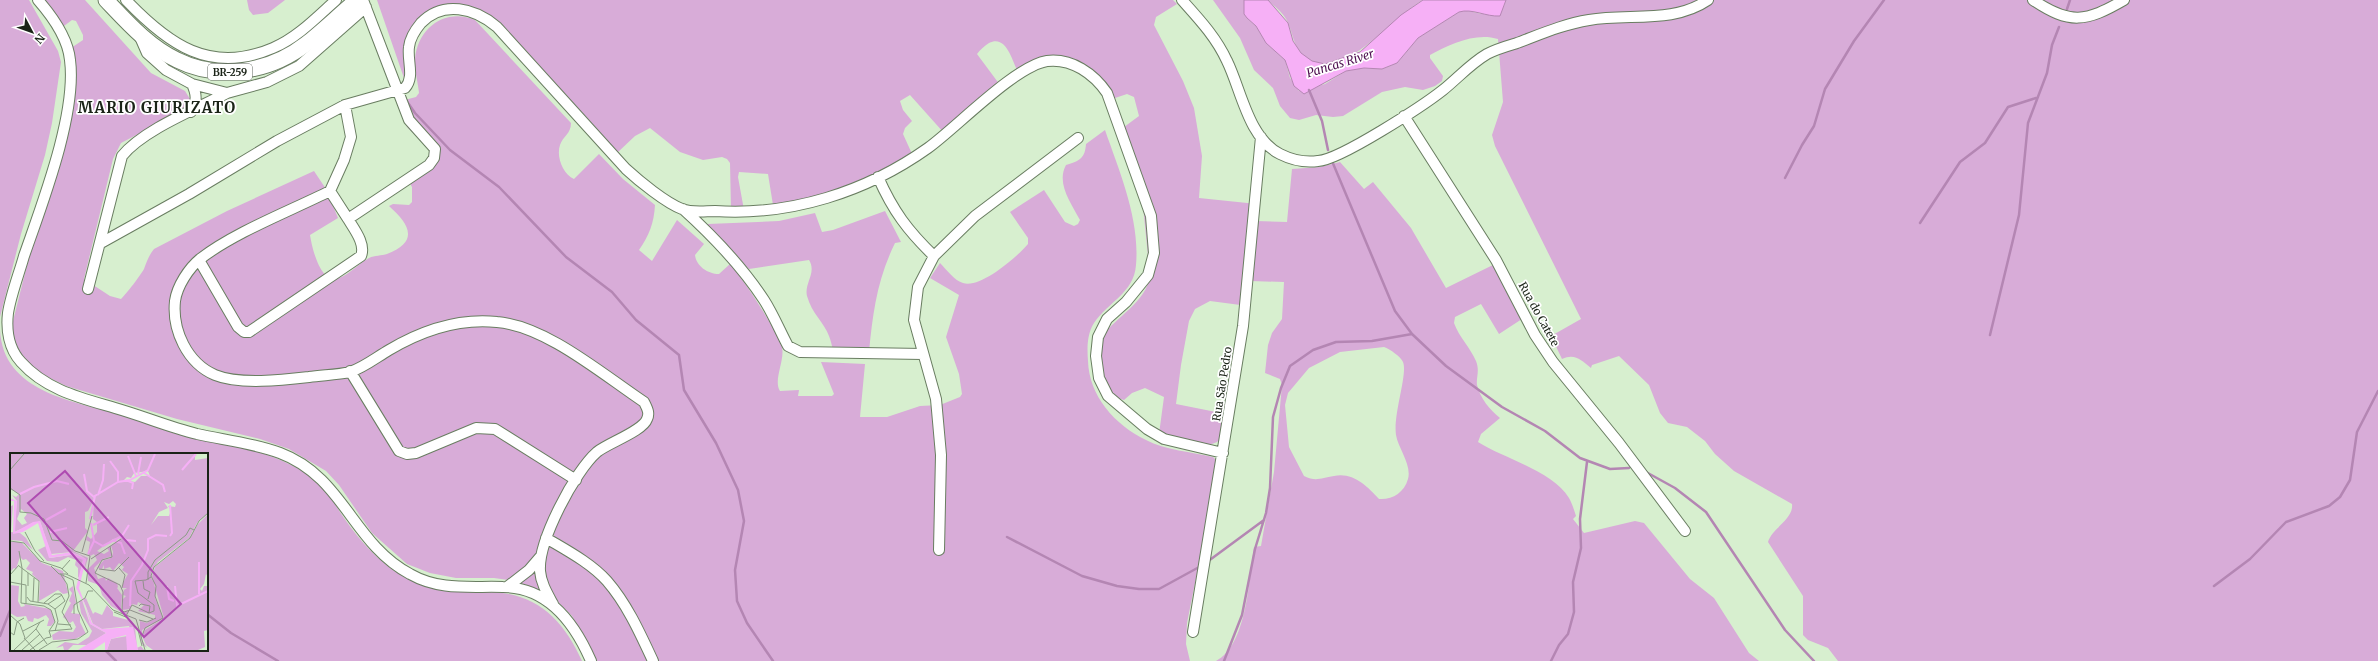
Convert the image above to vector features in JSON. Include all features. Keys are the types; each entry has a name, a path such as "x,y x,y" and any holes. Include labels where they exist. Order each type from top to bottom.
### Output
{"highway":[{"name":"BR-259","path":"106,0 138,32 166,54 198,68 220,72 246,71 274,63 305,44 362,2"}],"street":[{"path":"38,0 62,35 70,59 71,87 55,162 8,312 11,347 19,360 36,376 56,389 196,433 281,453 313,471 335,492 364,536 384,558 410,575 435,585 459,588 507,587 534,594 553,604"},
{"path":"126,0 168,39 190,52 214,58 243,58 274,48 303,29 336,0"},
{"path":"1182,0 1209,30 1228,61 1241,100 1261,137 1278,153 1298,161 1320,161 1345,150 1404,116 1444,89 1462,71 1487,54 1561,26 1619,16 1671,16 1697,7 1708,0"},
{"path":"2034,0 2056,14 2072,19 2089,16 2124,0"},
{"path":"88,289 101,243 122,156 128,148 144,137 227,93 266,82 299,66 362,2 399,91 409,120 435,149 434,158 429,165 348,219"},
{"path":"101,243 189,194 277,140 345,105 399,91 408,85 410,78 409,46 416,30 425,18 440,9 454,7 469,9 484,16 497,27 626,169 640,182 682,209 712,235 743,269 765,302 788,346 793,350 800,352 923,354"},
{"path":"138,32 147,53 156,62 192,84 208,90 227,93"},
{"path":"682,209 730,212 775,210 825,199 878,177 928,148 1008,82 1031,68 1046,62 1060,61 1079,67 1097,78 1107,93 1151,216 1154,253 1148,275 1126,302 1106,319 1098,338 1096,356 1098,378 1108,396 1147,429 1164,439 1223,453"},
{"path":"191,112 196,102 196,92 192,84"},
{"path":"345,105 351,137 344,160 330,191 234,238 199,260 184,278 175,300 175,323 182,344 197,362 215,375 236,380 294,379 350,372 406,340 459,322 496,322 524,327 553,341 644,402 648,410 647,420 641,426 596,453 587,462 552,520 541,556 542,582 553,604 568,620 591,661"},
{"name":"Rua do Catete","path":"1404,116 1492,254 1538,341 1553,362 1619,443 1685,532"},
{"name":"Rua São Pedro","path":"1194,632 1243,326 1261,137"},
{"path":"939,550 941,455 936,400 914,320 918,287 934,256 975,216 1078,138"},
{"path":"878,177 890,205 901,222 934,256"},
{"path":"199,260 238,327 244,332 249,332 361,256 363,250 362,244 330,191"},
{"path":"350,372 399,451 406,454 416,453 476,428 486,427 495,429 576,480"},
{"path":"546,538 573,554 606,581 629,612 653,661"},
{"path":"507,587 524,575 541,556"}],"shaded area":[{"path":"0,0 29,0 58,51 61,62 52,123 45,155 21,234 0,317"},
{"path":"42,0 85,0 151,73 185,91 190,99 190,107 121,143 113,159 84,279 110,296 121,299 144,269 149,256 154,249 227,211 314,171 326,189 338,218 310,235 318,264 327,276 332,279 339,278 369,258 387,254 404,244 408,232 406,226 402,219 389,206 393,204 409,205 412,202 412,187 406,176 434,166 437,162 437,157 407,127 397,102 416,97 419,93 415,59 417,48 428,29 435,23 444,19 464,17 475,20 571,123 570,130 561,142 559,150 561,165 570,177 574,179 599,154 623,179 655,205 650,229 646,240 639,250 652,261 677,220 704,244 695,255 698,263 703,269 711,273 719,274 730,264 753,295 781,342 782,358 778,376 778,387 780,391 799,390 798,396 832,396 834,394 821,362 865,364 860,417 887,417 920,406 940,405 960,397 962,394 959,374 946,337 959,295 930,278 940,263 957,280 970,284 988,277 998,271 1028,244 1028,238 1010,212 1044,190 1065,222 1074,226 1078,224 1080,220 1066,193 1063,172 1066,165 1075,162 1083,156 1086,144 1105,130 1128,197 1132,214 1135,231 1136,265 1131,283 1120,297 1094,323 1090,332 1088,341 1088,356 1093,386 1106,408 1114,418 1135,434 1162,446 1213,457 1217,461 1213,493 1187,623 1186,644 1190,661 597,661 572,616 558,602 534,588 515,581 494,578 456,578 430,573 407,564 372,533 339,485 326,471 289,449 260,439 177,419 66,386 36,371 17,351 13,338 13,321 34,237 58,159 71,48 83,40 83,35 76,21 72,20 64,26 59,25"},
{"path":"247,0 285,0 268,13 253,15 249,10"},
{"path":"377,0 1173,0 1177,4 1156,17 1154,25 1183,81 1194,108 1202,156 1199,198 1257,204 1256,221 1287,222 1292,169 1320,167 1340,162 1364,189 1373,182 1411,228 1446,288 1495,264 1525,317 1499,334 1481,304 1455,317 1454,323 1476,361 1478,368 1477,385 1480,395 1500,418 1481,434 1478,442 1528,466 1552,480 1569,498 1576,516 1573,519 1584,533 1635,521 1644,523 1690,579 1714,598 1749,653 1759,661 1216,661 1226,653 1234,641 1240,626 1245,610 1254,547 1261,546 1274,472 1282,385 1280,379 1265,373 1268,345 1272,333 1282,319 1284,282 1251,281 1248,306 1210,301 1195,309 1189,321 1176,404 1226,414 1220,440 1207,445 1199,445 1159,434 1164,397 1145,388 1132,393 1124,400 1116,396 1110,390 1103,374 1102,337 1108,329 1137,302 1147,286 1150,276 1142,196 1120,130 1139,116 1134,97 1127,94 1109,100 1099,85 1092,78 1074,68 1046,65 1037,66 1018,72 1011,55 1004,45 995,41 989,43 977,54 1000,85 944,133 910,95 900,101 903,110 912,121 905,128 903,134 913,156 838,192 773,205 768,174 739,172 738,177 744,210 731,210 730,163 727,159 722,157 703,160 680,152 650,128 635,136 617,153 489,16 470,7 454,5 439,9 420,18 405,81","holes":["1386,348 1400,358 1403,362 1404,368 1396,426 1397,440 1409,474 1404,488 1393,497 1379,499 1370,489 1359,481 1347,476 1341,475 1315,479 1304,476 1289,447 1285,405 1288,393 1309,368 1340,352"]},
{"path":"1213,0 1244,0 1247,18 1256,26 1266,43 1285,60 1290,78 1299,91 1325,84 1346,71 1364,68 1382,69 1397,63 1418,38 1459,12 1465,10 1481,14 1504,6 1506,0 2378,0 2378,661 1838,661 1828,648 1808,640 1803,635 1803,596 1768,542 1770,537 1790,514 1792,504 1734,471 1715,454 1705,441 1687,427 1668,423 1660,413 1649,385 1619,356 1592,365 1591,368 1578,358 1567,357 1562,359 1551,336 1581,319 1495,146 1492,135 1503,102 1498,39 1481,37 1463,40 1430,55 1430,58 1443,76 1442,81 1435,86 1423,90 1405,87 1382,92 1343,116 1333,117 1316,115 1299,120 1290,118 1280,106 1273,88 1254,70 1240,38"},
{"path":"1268,0 1423,0 1365,46 1348,57 1331,64 1316,63 1302,54 1295,43 1287,20"},
{"path":"885,211 901,242 895,243 880,283 874,310 869,352 833,351 827,331 812,308 807,296 807,287 812,269 809,260 749,269 706,227 708,224 779,221 815,213 822,232 833,230"},
{"path":"0,330 4,351 13,367 27,380 44,390 82,405 121,415 203,440 252,450 289,464 310,476 320,485 364,544 398,574 428,586 449,590 508,594 523,598 536,604 548,612 558,622 575,647 582,661 0,661"}],"water":[{"name":"Pancas River","path":"1244,0 1268,0 1288,23 1293,41 1301,53 1312,61 1325,64 1360,52 1401,15 1423,0 1506,0 1500,16 1469,11 1459,12 1418,38 1397,63 1382,69 1364,68 1346,71 1304,94 1294,86 1285,60 1266,43 1256,26 1244,14"}],"waterway":[{"path":"1785,178 1802,145 1814,126 1825,89 1854,41 1884,0"},
{"path":"2067,9 2070,0"},
{"path":"1990,335 2019,215 2028,123 2047,73 2052,45 2059,27"},
{"path":"1309,90 1322,121 1328,150"},
{"path":"1920,223 1960,162 1985,143 2008,107 2036,98"},
{"path":"406,100 415,113 450,150 499,187 566,257 612,292 636,320 679,355 684,390 716,443 738,490 744,521 735,570 737,601 747,623 773,661"},
{"path":"1332,161 1395,311 1412,334 1446,366 1502,407 1545,431 1580,458 1610,469 1629,468"},
{"path":"1224,661 1242,615 1255,549 1266,513 1270,488 1273,417 1281,388 1290,366 1313,350 1336,342 1372,341 1412,334"},
{"path":"2214,586 2250,559 2286,522 2329,506 2340,497 2350,480 2357,432 2378,391"},
{"path":"1551,661 1559,645 1568,634 1574,612 1573,582 1581,548 1580,519 1587,462"},
{"path":"1646,472 1675,488 1706,512 1785,630 1814,661"},
{"path":"1207,562 1264,520"},
{"path":"1007,537 1082,576 1117,586 1139,589 1159,589 1201,566"},
{"path":"0,636 10,611"},
{"path":"208,615 231,633 278,661"},
{"path":"106,651 116,661"}],"district":[{"name":"MARIO GIURIZATO","path":"157,107"}]}
